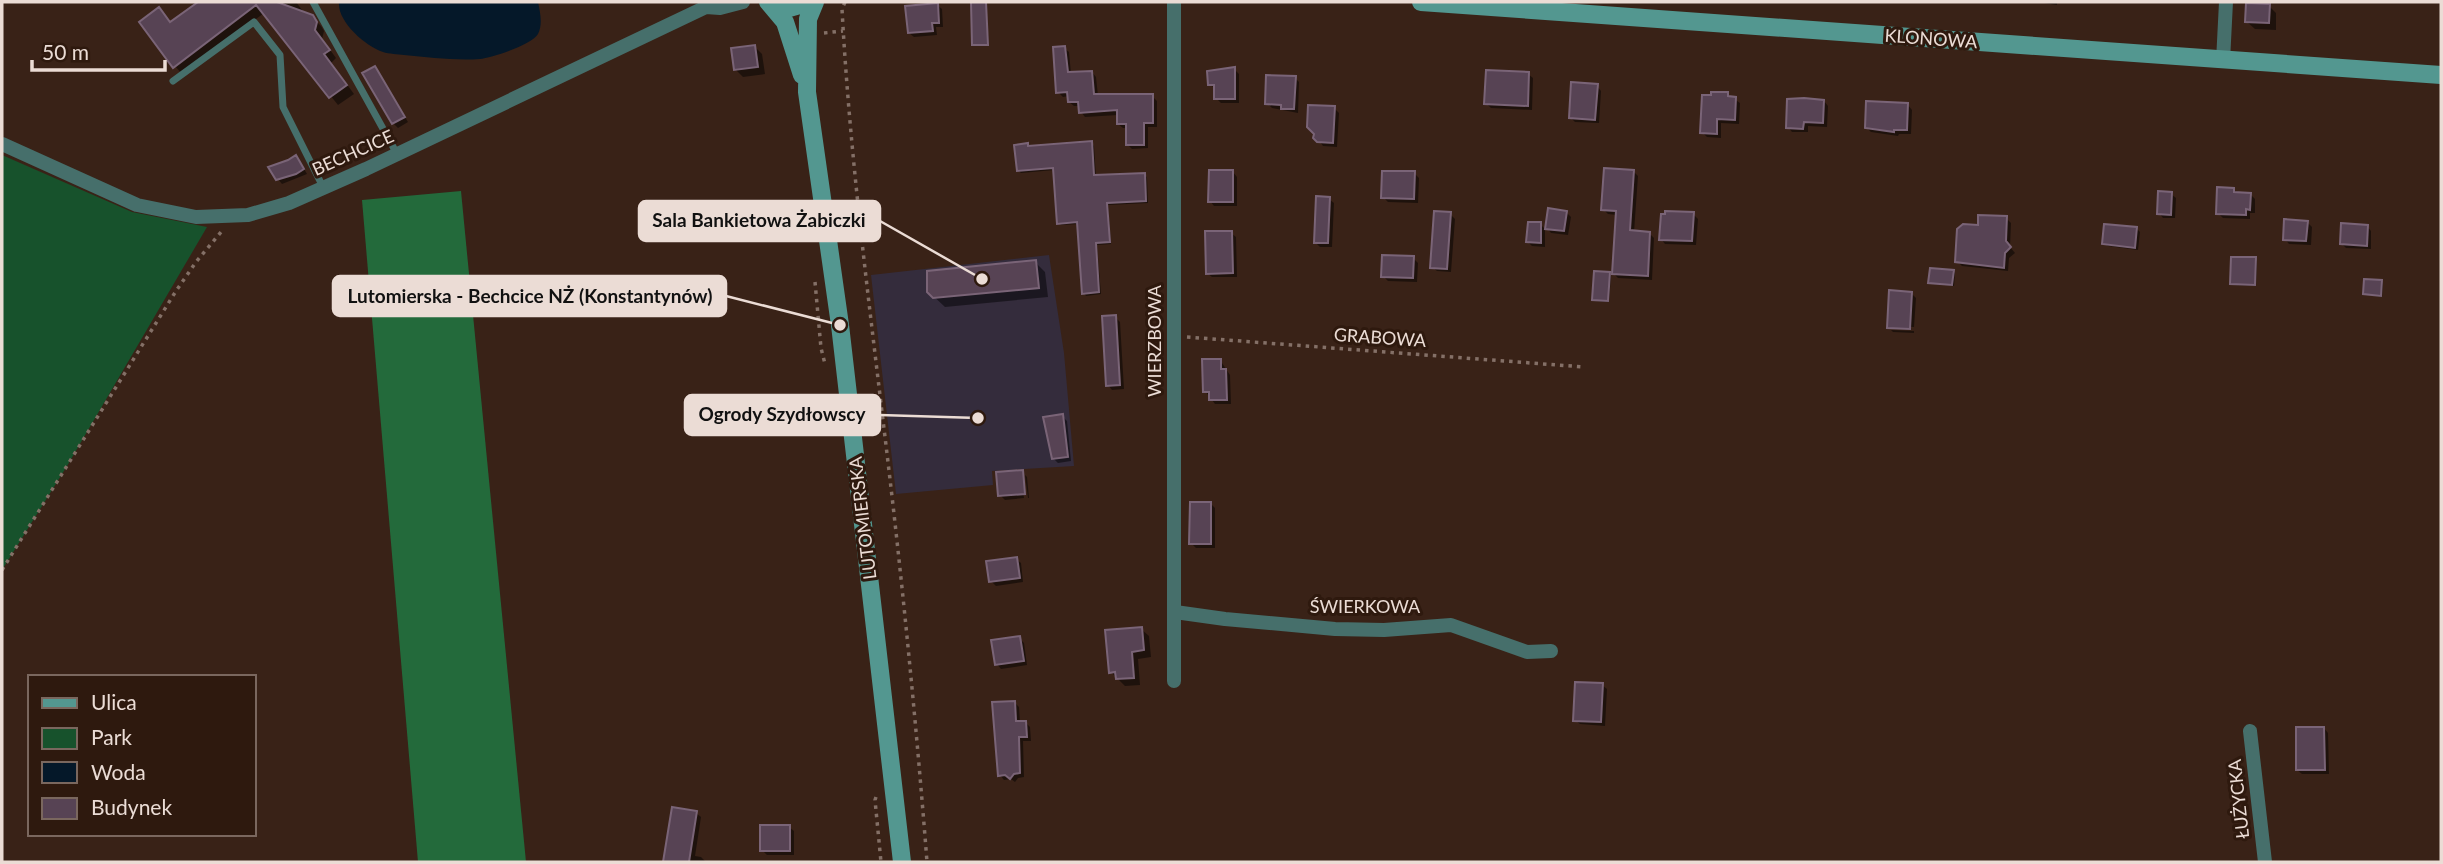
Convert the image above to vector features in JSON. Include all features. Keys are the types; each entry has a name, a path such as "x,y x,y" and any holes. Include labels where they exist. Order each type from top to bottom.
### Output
{"street":[{"name":"BECHCICE","path":"2,144 137,205 196,217 226,218 267,210 324,188 706,4 720,8 743,2"},
{"path":"767,2 789,8 812,2"},
{"name":"LUTOMIERSKA","path":"767,2 785,22 807,92"},
{"name":"LUTOMIERSKA","path":"812,2 808,19 807,92 842,339 902,862"},
{"name":"WIERZBOWA","path":"1174,2 1174,681"},
{"name":"KLONOWA","path":"1421,2 1536,6 2223,61 2441,75"},
{"path":"2223,61 2226,2"},
{"name":"ŚWIERKOWA","path":"1175,611 1225,619 1335,629 1384,630 1451,625 1527,652 1551,651"},
{"name":"ŁUŻYCKA","path":"2250,731 2265,862"}],"lane":[{"path":"313,2 397,155"},
{"path":"173,81 254,22 280,55 283,107 324,188"}],"path":[{"path":"845,2 842,9 843,31 869,317 914,692 927,862"},
{"path":"821,33 843,31"},
{"path":"2,570 176,291 195,262 216,239 226,218"},
{"name":"GRABOWA","path":"1175,336 1584,367"},
{"path":"881,789 875,800 881,862"}],"shaded area":[{"path":"1049,255 1064,353 1074,466 992,471 993,485 896,494 871,275"}],"green space":[{"path":"2,155 132,212 207,227 67,466 2,570"},
{"path":"461,191 526,862 418,862 362,200"}],"water":[{"path":"339,2 538,2 541,18 535,38 512,50 486,58 452,59 391,54 376,49 347,25"}],"building":[{"path":"198,2 277,2 313,15 317,22 315,30 330,50 324,54 347,85 329,98 256,5 173,68 139,22 159,7 170,22"},
{"path":"971,2 986,2 988,45 972,45"},
{"path":"938,3 939,23 932,23 933,31 908,33 905,6"},
{"path":"2246,3 2270,4 2269,23 2245,22"},
{"path":"755,45 758,67 734,70 731,48"},
{"path":"1065,46 1068,72 1092,71 1094,94 1153,94 1153,123 1144,123 1144,145 1126,145 1126,124 1117,124 1117,110 1079,113 1078,102 1068,102 1067,92 1056,93 1053,47"},
{"path":"375,66 405,117 392,124 362,73"},
{"path":"1235,67 1235,99 1214,99 1214,85 1208,85 1207,71"},
{"path":"1486,70 1529,72 1528,106 1484,104"},
{"path":"1266,75 1296,76 1294,109 1281,109 1281,105 1265,104"},
{"path":"1571,82 1598,84 1595,120 1569,118"},
{"path":"1711,92 1728,92 1728,96 1736,97 1735,120 1717,119 1717,134 1700,133 1702,95 1711,95"},
{"path":"1787,99 1824,100 1823,123 1804,122 1803,129 1786,128"},
{"path":"1866,101 1908,103 1907,130 1894,132 1865,128"},
{"path":"1308,105 1335,106 1333,143 1317,142 1313,138 1314,134 1307,127"},
{"path":"1092,141 1094,175 1145,173 1146,201 1107,203 1110,242 1096,243 1099,292 1082,294 1077,222 1057,224 1053,168 1017,171 1014,145"},
{"path":"296,155 304,169 276,180 268,167"},
{"path":"1604,168 1634,170 1630,230 1650,232 1648,276 1612,274 1616,211 1601,210"},
{"path":"1209,170 1233,170 1233,202 1208,202"},
{"path":"1382,171 1415,171 1414,199 1381,198"},
{"path":"2217,187 2251,193 2250,210 2246,209 2246,215 2216,214"},
{"path":"2158,191 2172,192 2171,215 2157,214"},
{"path":"1316,196 1330,197 1328,243 1314,243"},
{"path":"1548,208 1567,211 1564,231 1545,229"},
{"path":"1434,211 1451,212 1447,269 1430,268"},
{"path":"1665,211 1694,212 1692,241 1659,240 1661,214 1665,214"},
{"path":"1978,215 2007,216 2006,241 2011,247 2005,253 2004,268 1955,262 1957,229 1963,224 1978,225"},
{"path":"2284,219 2308,221 2306,241 2283,240"},
{"path":"1528,222 1541,222 1541,243 1526,242"},
{"path":"2341,223 2368,225 2367,246 2340,244"},
{"path":"2104,224 2137,227 2135,248 2102,244"},
{"path":"1205,231 1232,231 1233,273 1206,274"},
{"path":"1382,255 1414,256 1413,278 1381,277"},
{"path":"2231,257 2256,257 2255,285 2230,284"},
{"path":"1036,260 1039,288 933,298 927,292 927,271"},
{"path":"1930,268 1954,270 1952,285 1928,283"},
{"path":"1594,271 1610,272 1608,301 1592,300"},
{"path":"2364,279 2382,280 2381,296 2363,294"},
{"path":"1889,290 1912,292 1910,329 1887,328"},
{"path":"1116,315 1120,385 1106,386 1102,316"},
{"path":"1202,359 1221,359 1221,369 1226,369 1227,400 1209,400 1209,392 1203,392"},
{"path":"1063,414 1068,457 1052,459 1043,417"},
{"path":"1023,470 1025,494 998,496 996,472"},
{"path":"1190,502 1211,502 1211,544 1189,544"},
{"path":"1017,557 1020,578 989,582 986,561"},
{"path":"1142,627 1144,650 1132,652 1134,678 1116,679 1115,672 1109,673 1105,630"},
{"path":"1020,636 1024,661 995,665 991,640"},
{"path":"1575,682 1603,683 1601,722 1573,721"},
{"path":"1015,701 1016,721 1026,721 1027,737 1019,737 1020,773 1014,774 1010,779 1005,775 998,776 992,702"},
{"path":"2296,727 2324,727 2325,770 2296,770"},
{"path":"672,807 697,811 689,862 663,862"},
{"path":"760,825 790,825 790,851 760,851"}],"place":[{"name":"Sala Bankietowa Żabiczki","path":"982,279"},
{"name":"Lutomierska - Bechcice NŻ (Konstantynów)","path":"840,325"},
{"name":"Ogrody Szydłowscy","path":"978,418"}]}
